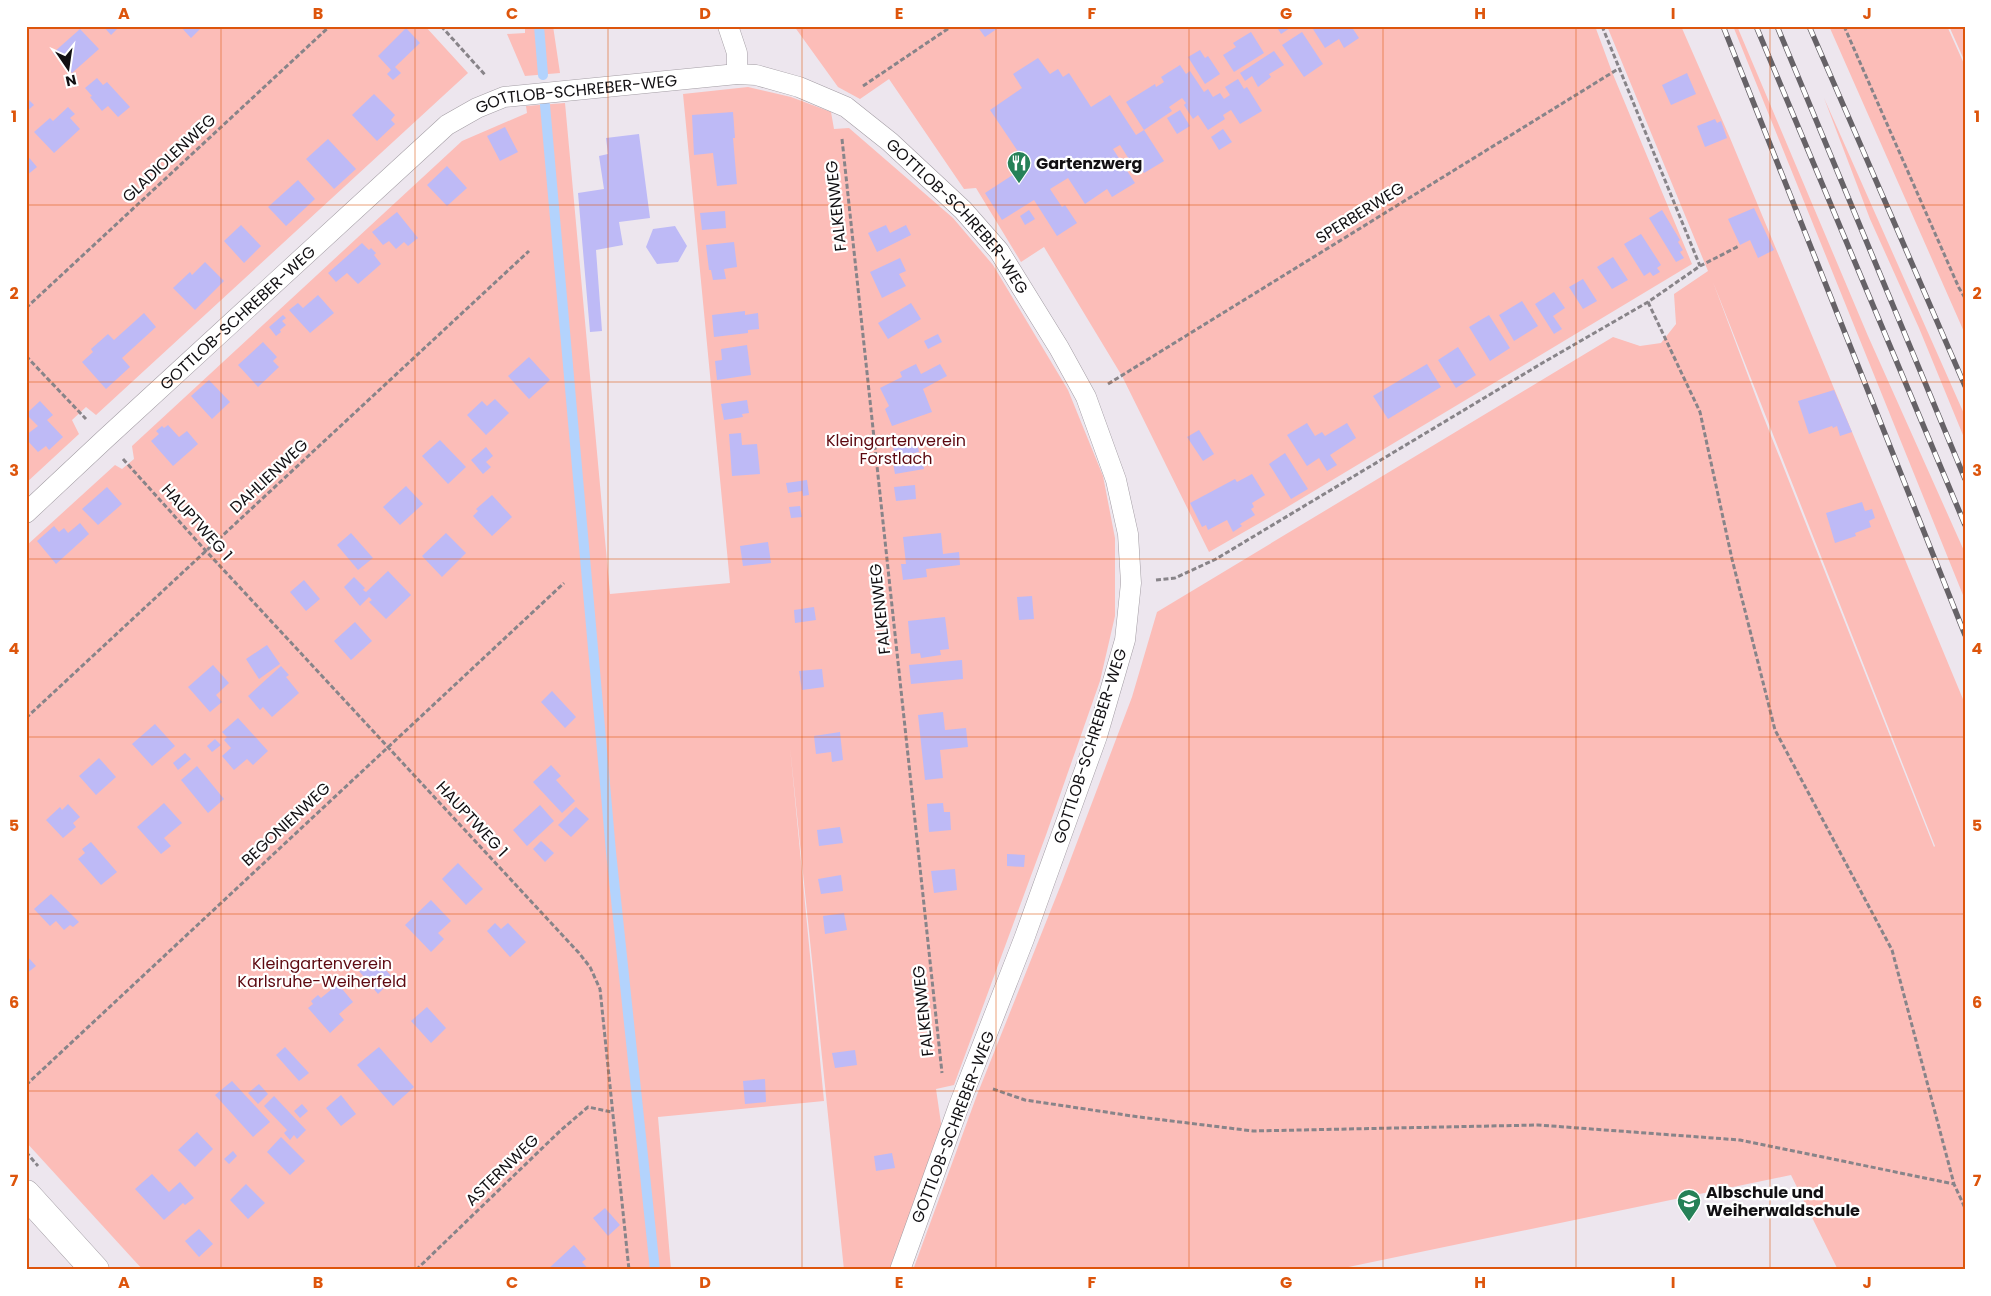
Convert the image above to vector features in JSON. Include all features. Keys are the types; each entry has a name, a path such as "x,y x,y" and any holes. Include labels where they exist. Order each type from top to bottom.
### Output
{"street":[{"path":"26,1194 95,1270"}],"lane":[{"path":"728,26 736,53 737,74"},
{"name":"GOTTLOB-SCHREBER-WEG","path":"26,513 447,125 477,108 504,97 737,74 756,75 800,87 846,107 890,142 963,210 999,252 1059,348 1090,406 1116,480 1128,534 1131,583 1124,640 1097,736 1024,938 958,1108 900,1270"}],"path":[{"name":"GLADIOLENWEG","path":"26,308 330,26"},
{"path":"441,26 504,97"},
{"path":"860,89 952,26"},
{"path":"1602,26 1700,266"},
{"path":"1844,26 1965,298"},
{"name":"SPERBERWEG","path":"1122,376 1618,69"},
{"name":"FALKENWEG","path":"842,138 942,1077"},
{"path":"1131,583 1175,578 1216,559 1648,302 1700,266 1739,246"},
{"name":"DAHLIENWEG","path":"26,718 529,251"},
{"path":"1648,302 1700,412 1732,559 1775,730 1892,950 1954,1184 1965,1208"},
{"path":"26,356 80,413"},
{"name":"HAUPTWEG 1","path":"127,464 590,967 600,989 629,1270"},
{"name":"BEGONIENWEG","path":"26,1085 564,583"},
{"path":"970,1080 1025,1100 1138,1117 1253,1131 1538,1126 1740,1140 1954,1184"},
{"name":"ASTERNWEG","path":"416,1270 560,1131 588,1107 612,1112"}],"green space":[{"path":"26,26 425,26 468,73 96,415 86,407 72,420 79,434 26,483"},
{"path":"525,26 553,26 560,73 525,76 507,34 525,33"},
{"path":"794,26 1595,26 1612,72 1692,264 1209,552 1122,376 1044,247 1021,262 976,188 964,189 889,79 860,99 838,87"},
{"path":"1607,26 1681,26 1730,138 1965,704 1965,1270 1838,1270 1791,1175 1334,1270 913,1270 977,1095 1062,882 1132,697 1157,612 1613,337 1640,346 1661,343 1676,324 1674,294 1708,271","holes":["1713,282 1935,846 1762,413"]},
{"path":"1733,26 1737,26 1868,336 1965,553 1965,600"},
{"path":"1829,26 1947,26 1965,66 1965,334"},
{"path":"1949,26 1965,26 1965,62"},
{"path":"748,87 791,97 831,112 834,129 849,128 953,218 993,265 1068,390 1103,476 1115,538 1115,616 1100,681 1046,835 954,1085 936,1089 942,1130 889,1270 844,1270 790,747 824,1101 658,1117 671,1270 143,1270 26,1142 26,546 115,465 122,469 134,459 132,446 462,141 527,113 526,106 565,103 610,594 730,583 683,94"},
{"path":"1824,98 1965,416 1965,440 1919,328 1870,219"}],"building":[{"path":"103,26 120,26 111,35"},
{"path":"180,26 203,26 191,38"},
{"path":"977,26 1001,26 985,37"},
{"path":"1276,26 1289,26 1290,28 1281,34"},
{"path":"1311,26 1351,26 1359,38 1344,48 1339,39 1325,48"},
{"path":"406,28 420,43 395,67 401,73 393,80 387,74 391,70 378,56"},
{"path":"80,29 99,49 72,73 53,53"},
{"path":"1251,32 1264,53 1234,72 1223,55 1236,47 1233,43"},
{"path":"1302,32 1323,64 1304,77 1282,45"},
{"path":"1200,50 1205,58 1208,56 1220,74 1205,84 1188,57"},
{"path":"1274,51 1284,65 1269,74 1271,77 1258,87 1252,76 1245,81 1240,73"},
{"path":"1038,58 1050,74 1058,69 1063,77 1069,73 1091,107 1110,95 1136,135 1144,130 1164,161 1144,173 1137,162 1132,164 1120,145 1113,149 1135,183 1112,197 1107,189 1085,204 1068,178 1050,189 1062,207 1065,205 1077,223 1057,236 1034,200 1002,220 985,193 1022,169 1014,156 1019,153 990,110 1022,88 1013,74"},
{"path":"1180,65 1186,74 1190,71 1204,92 1208,89 1213,97 1220,93 1224,99 1230,95 1225,87 1238,79 1244,89 1247,87 1262,111 1240,124 1231,110 1223,115 1225,119 1208,130 1198,115 1193,119 1182,98 1169,107 1172,111 1144,130 1126,102 1155,84 1156,87 1164,82 1161,77"},
{"path":"1687,73 1696,94 1671,105 1662,85"},
{"path":"97,78 103,85 107,82 130,107 118,117 108,106 102,111 85,88"},
{"path":"374,94 395,115 391,120 395,124 377,141 352,115"},
{"path":"26,97 34,105 26,112"},
{"path":"68,107 75,114 70,118 80,129 54,153 34,132 50,118 53,121"},
{"path":"1180,110 1190,126 1177,134 1167,118"},
{"path":"733,112 737,184 717,186 713,153 694,155 692,115"},
{"path":"1715,119 1717,123 1721,121 1727,138 1705,147 1697,126"},
{"path":"505,127 518,152 500,161 487,136"},
{"path":"1223,129 1232,142 1219,150 1211,137"},
{"path":"639,134 650,218 619,222 623,245 596,250 602,331 590,332 578,193 604,189 599,156 608,154 606,138"},
{"path":"328,139 356,169 334,189 306,159"},
{"path":"26,154 37,167 26,176"},
{"path":"447,166 467,188 447,206 427,185"},
{"path":"298,180 315,199 286,226 268,207"},
{"path":"1754,208 1774,250 1758,258 1750,240 1740,245 1728,219"},
{"path":"1029,210 1035,219 1025,225 1020,216"},
{"path":"1662,210 1680,240 1678,242 1683,250 1680,252 1684,258 1676,262 1649,218"},
{"path":"725,211 726,228 702,230 700,213"},
{"path":"397,212 418,238 408,246 404,242 396,249 389,241 383,245 372,232"},
{"path":"241,225 261,246 244,263 224,241"},
{"path":"886,225 890,233 906,225 911,235 877,252 868,233"},
{"path":"675,226 687,246 678,262 657,264 646,247 653,229"},
{"path":"1641,234 1661,265 1657,268 1660,272 1653,276 1650,272 1644,276 1624,244"},
{"path":"734,242 737,267 724,269 726,279 713,280 711,270 709,270 706,245"},
{"path":"362,243 369,250 371,248 376,253 374,255 381,264 358,284 347,273 336,282 328,273"},
{"path":"1613,257 1628,280 1612,289 1597,267"},
{"path":"900,258 906,271 899,274 906,286 882,298 870,272"},
{"path":"205,262 224,281 195,310 173,288 190,272 192,275"},
{"path":"1583,279 1597,301 1583,309 1569,287"},
{"path":"1554,292 1565,308 1553,316 1562,329 1554,334 1535,304"},
{"path":"318,295 334,313 310,333 289,310 298,303 303,308"},
{"path":"1522,301 1538,326 1514,341 1499,315"},
{"path":"911,303 921,319 888,339 878,323"},
{"path":"745,311 745,315 758,313 759,329 748,330 748,333 714,337 712,315"},
{"path":"144,313 156,327 122,358 130,367 106,389 82,362 93,352 91,349 108,334 114,340"},
{"path":"283,315 286,318 282,321 286,325 276,336 269,327"},
{"path":"1489,315 1510,348 1490,361 1469,327"},
{"path":"938,334 942,342 928,349 924,341"},
{"path":"263,342 277,357 273,361 279,367 258,387 238,365"},
{"path":"747,345 751,375 717,380 715,361 722,360 721,349"},
{"path":"1458,347 1476,375 1456,388 1438,360"},
{"path":"529,357 550,380 529,399 508,376"},
{"path":"916,364 921,374 940,364 947,376 923,389 932,412 892,426 885,409 889,406 880,388 902,377 900,372"},
{"path":"1427,364 1441,387 1388,419 1373,396"},
{"path":"209,380 230,402 212,419 191,396"},
{"path":"1834,390 1852,432 1840,436 1837,426 1833,428 1832,426 1809,434 1798,401"},
{"path":"495,399 509,413 486,435 467,415 482,401 487,406"},
{"path":"747,400 749,413 742,414 743,417 724,420 721,404"},
{"path":"40,401 53,415 47,420 63,437 49,450 46,446 38,452 26,439 26,435 38,426 26,414"},
{"path":"1307,423 1315,436 1322,432 1325,436 1347,423 1356,438 1330,455 1337,465 1327,471 1319,458 1307,466 1287,435"},
{"path":"168,425 179,437 187,431 198,444 173,466 151,441 159,434 156,431 162,426 164,428"},
{"path":"1199,430 1214,454 1203,461 1187,437"},
{"path":"741,433 742,445 757,444 760,474 732,476 729,434"},
{"path":"916,437 919,452 895,457 892,442"},
{"path":"440,440 466,467 448,484 422,456"},
{"path":"486,447 493,456 486,462 491,467 483,474 471,460"},
{"path":"1285,453 1308,489 1291,499 1269,464"},
{"path":"914,459 915,462 922,461 924,469 895,474 893,463"},
{"path":"1252,474 1265,495 1252,503 1254,507 1251,509 1255,515 1240,524 1242,526 1233,532 1227,520 1208,530 1206,525 1202,527 1190,503 1235,479 1237,482"},
{"path":"807,480 809,495 803,496 802,491 788,493 786,483"},
{"path":"915,485 916,499 896,501 894,487"},
{"path":"406,486 423,504 400,525 383,507"},
{"path":"107,487 122,504 98,525 82,509"},
{"path":"492,495 512,517 492,536 473,516 478,511 476,509"},
{"path":"1862,502 1865,511 1872,509 1875,518 1869,521 1871,527 1855,533 1856,536 1835,543 1826,513"},
{"path":"800,506 802,517 791,518 789,507"},
{"path":"80,523 89,534 56,564 37,541 54,526 59,532 64,528 68,533"},
{"path":"351,533 373,558 358,570 337,545"},
{"path":"446,533 466,553 442,577 422,556"},
{"path":"941,533 943,554 959,552 960,565 926,569 927,577 903,580 901,564 906,564 903,537"},
{"path":"768,542 771,563 743,566 740,546"},
{"path":"388,571 411,595 386,619 369,602 372,600 369,597 360,606 344,587 354,577 365,588 363,590 366,592"},
{"path":"304,580 320,599 306,611 290,592"},
{"path":"1032,596 1034,619 1019,620 1017,597"},
{"path":"814,607 816,620 795,623 794,610"},
{"path":"945,617 949,649 940,650 941,655 921,658 920,653 911,654 908,621"},
{"path":"355,622 372,641 351,660 334,641"},
{"path":"267,645 280,664 259,679 246,659"},
{"path":"962,660 963,679 911,684 909,665"},
{"path":"213,665 229,683 216,695 222,702 210,712 188,687"},
{"path":"281,666 289,675 286,677 299,693 272,717 263,707 260,710 248,696"},
{"path":"822,669 824,687 802,690 799,671"},
{"path":"552,691 576,717 565,728 541,702"},
{"path":"943,712 945,730 966,728 968,747 940,750 943,778 925,780 918,715"},
{"path":"238,718 268,751 253,765 247,759 234,770 222,756 231,748 224,740 227,737 222,732"},
{"path":"155,724 175,746 152,766 132,744"},
{"path":"840,732 843,760 832,762 831,752 816,754 814,736"},
{"path":"215,739 221,745 212,752 207,746"},
{"path":"185,753 191,759 178,770 173,763"},
{"path":"99,758 116,777 96,795 79,776"},
{"path":"551,765 561,776 556,780 575,801 562,813 533,782"},
{"path":"197,766 224,799 208,813 181,780"},
{"path":"164,803 182,823 164,838 171,846 161,854 137,827"},
{"path":"943,803 944,812 950,812 951,830 929,832 927,804"},
{"path":"68,804 80,817 73,823 76,827 63,838 46,820 60,807 62,810"},
{"path":"540,805 554,821 527,846 513,830"},
{"path":"576,807 589,819 571,837 558,825"},
{"path":"840,827 843,843 819,846 817,830"},
{"path":"541,841 554,853 545,862 533,849"},
{"path":"91,842 117,872 101,885 78,859 85,853 82,849"},
{"path":"1007,854 1025,855 1024,867 1007,866"},
{"path":"458,863 483,889 466,905 442,879"},
{"path":"955,869 957,890 934,893 931,871"},
{"path":"841,875 843,891 821,894 818,879"},
{"path":"51,894 79,922 73,927 70,925 64,930 56,921 50,926 34,909"},
{"path":"431,900 451,921 438,933 444,939 431,952 405,925"},
{"path":"844,913 847,930 825,934 823,916"},
{"path":"495,923 501,929 508,923 526,942 510,957 487,931"},
{"path":"26,955 36,966 26,974"},
{"path":"375,957 391,976 384,983 386,986 378,994 359,971"},
{"path":"338,984 353,1002 339,1014 344,1020 330,1033 308,1008 313,1004 311,1001 318,995 321,998"},
{"path":"427,1007 446,1028 431,1043 411,1021"},
{"path":"285,1047 309,1073 299,1081 276,1055"},
{"path":"379,1047 414,1087 393,1106 357,1065"},
{"path":"855,1050 857,1065 835,1068 832,1053"},
{"path":"765,1079 766,1102 745,1104 743,1081"},
{"path":"232,1081 270,1122 253,1137 215,1095"},
{"path":"259,1084 268,1094 258,1104 248,1093"},
{"path":"341,1095 356,1114 341,1126 326,1108"},
{"path":"274,1096 306,1130 297,1139 294,1135 290,1140 284,1133 287,1130 264,1106"},
{"path":"302,1104 308,1111 300,1118 294,1111"},
{"path":"197,1132 213,1149 195,1167 178,1150"},
{"path":"281,1137 305,1161 290,1175 267,1152"},
{"path":"233,1151 237,1156 229,1164 224,1159"},
{"path":"892,1153 895,1168 876,1171 874,1156"},
{"path":"152,1174 169,1192 180,1182 194,1198 185,1205 183,1203 164,1220 135,1189"},
{"path":"246,1184 265,1203 248,1219 230,1200"},
{"path":"605,1208 620,1225 608,1236 593,1218"},
{"path":"199,1229 213,1244 199,1257 185,1241"},
{"path":"574,1245 586,1259 582,1262 589,1270 547,1270"}],"waterway":[{"path":"539,26 543,75"},
{"path":"545,105 611,852 655,1270"}],"railway":[{"path":"1723,26 1965,635"},
{"path":"1756,26 1965,525"},
{"path":"1777,26 1965,479"},
{"path":"1809,26 1965,386"}],"place":[{"name":"Gartenzwerg","path":"1019,184"},
{"name":"Albschule und Weiherwaldschule","path":"1689,1222"}],"park label":[{"name":"Kleingartenverein Forstlach","path":"896,449"},
{"name":"Kleingartenverein Karlsruhe-Weiherfeld","path":"322,972"}]}
